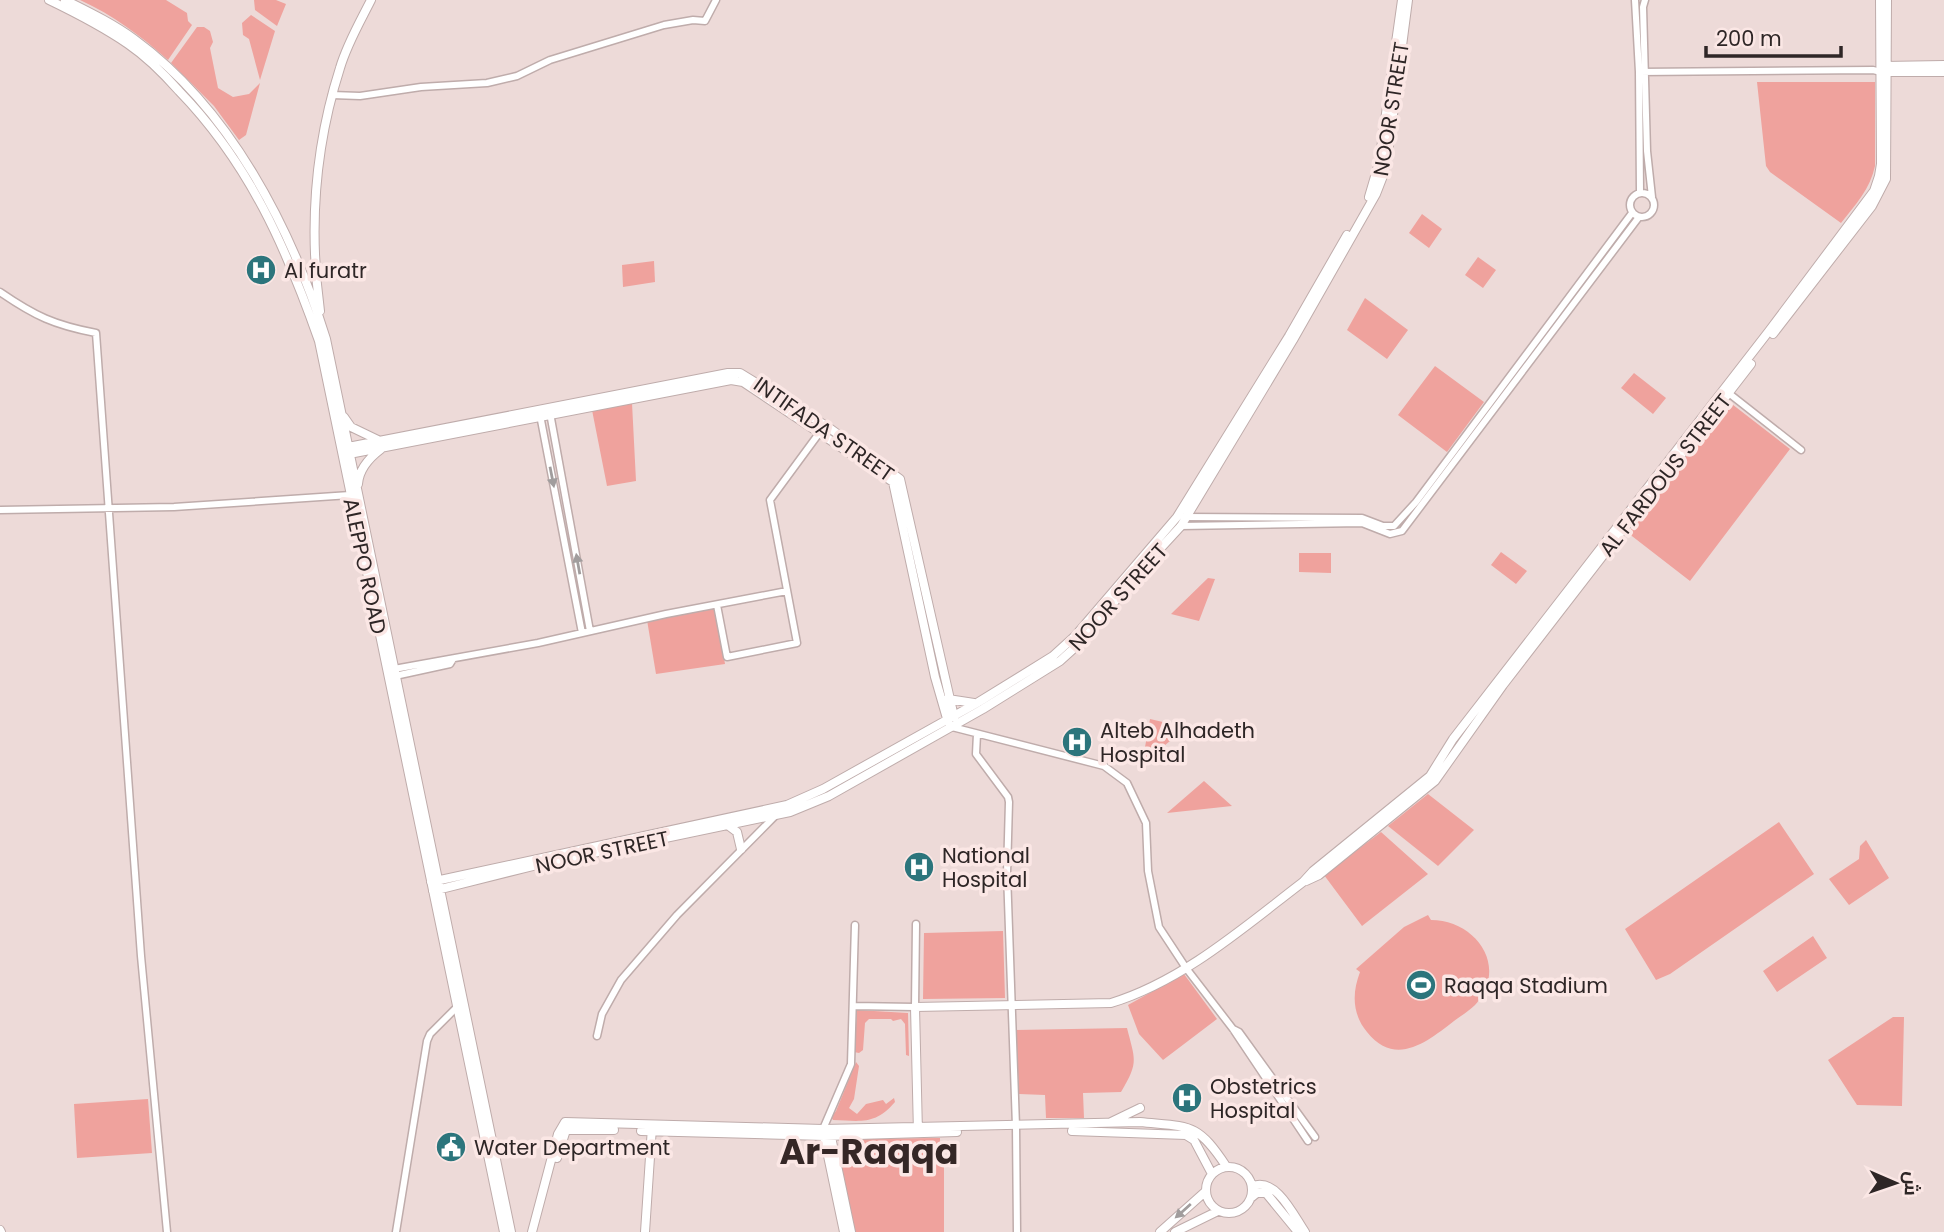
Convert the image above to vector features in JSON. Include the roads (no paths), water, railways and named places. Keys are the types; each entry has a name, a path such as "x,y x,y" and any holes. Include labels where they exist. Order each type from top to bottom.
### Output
{"main road":[{"name":"ALEPPO ROAD","path":"48,0 98,24 131,45 207,119 244,172 275,228 319,341 345,451 435,886 512,1232"},
{"name":"ALEPPO ROAD","path":"65,0 101,18 135,40 169,70 212,114 250,168 281,225 322,328 340,411 345,451"},
{"path":"322,328 316,264 316,186 323,136 340,67 371,0"},
{"name":"NOOR STREET","path":"1178,519 1289,336 1371,193 1380,163 1402,0"},
{"name":"NOOR STREET","path":"953,723 977,703 1053,656 1075,636 1178,519 1293,340 1376,194 1383,176 1408,0"},
{"name":"AL FARDOUS STREET","path":"915,1007 1111,1003 1137,995 1186,968 1303,882 1313,870 1430,776 1453,739 1727,391 1874,191 1881,164 1880,0"},
{"name":"AL FARDOUS STREET","path":"1882,69 1887,0"},
{"path":"1882,69 1944,65"},
{"path":"1882,69 1944,72"},
{"name":"INTIFADA STREET","path":"345,451 730,372 740,373 765,386 900,479 953,723"},
{"name":"INTIFADA STREET","path":"549,411 738,380 893,482 953,723"},
{"path":"340,411 351,427 381,444 359,475 354,494"},
{"name":"ALEPPO ROAD","path":"354,494 394,672 457,1007 503,1232"},
{"name":"NOOR STREET","path":"435,886 729,826 788,809 953,723 1060,661 1081,642 1181,526 1178,519"},
{"path":"948,699 977,703"},
{"name":"NOOR STREET","path":"435,886 776,813"},
{"path":"729,826 737,832 741,849"},
{"path":"915,1007 918,1130"},
{"path":"1105,1124 1140,1108"},
{"path":"1016,1129 1140,1122 1188,1127 1203,1137 1226,1166 1243,1171 1252,1186 1252,1197"},
{"path":"535,1232 558,1134 565,1126 827,1130 1016,1129 1186,1135 1194,1140 1212,1174"},
{"path":"645,1232 652,1128"},
{"path":"827,1130 844,1232"},
{"path":"827,1130 851,1232"},
{"path":"1160,1232 1206,1191 1212,1174 1226,1166"},
{"path":"1252,1186 1265,1184 1277,1192 1298,1232"},
{"path":"1206,1191 1209,1203 1224,1213 1238,1212 1244,1209 1257,1193 1266,1193 1306,1232"},
{"path":"1175,1232 1218,1211"}],"street":[{"path":"332,95 360,96 421,87 486,83 517,76 551,60 659,26 693,20 705,21 716,0"},
{"path":"1635,0 1653,210 1647,216 1635,215"},
{"path":"1640,192 1645,0"},
{"path":"1642,72 1882,69"},
{"path":"1635,215 1630,200 1632,196 1640,192 1652,197"},
{"path":"1178,519 1296,516 1362,518 1384,526 1394,526 1416,502 1635,215"},
{"path":"1181,526 1362,523 1390,534 1402,531 1635,215"},
{"path":"0,292 34,316 63,327 96,333 141,956 167,1232"},
{"path":"1727,391 1801,450"},
{"path":"549,411 586,632"},
{"path":"539,413 586,632"},
{"path":"717,606 727,657 797,643 770,500 820,432"},
{"path":"0,510 174,507 354,494"},
{"path":"394,672 450,664 453,659 787,591"},
{"path":"953,723 977,734 1104,766 1127,783 1146,823 1148,871 1158,927 1233,1028 1308,1141"},
{"path":"977,734 976,754 1009,802 1007,873 1017,1232"},
{"path":"597,1036 602,1014 621,980 677,915 776,813"},
{"path":"853,1006 915,1007 916,924"},
{"path":"827,1130 851,1064 855,925"},
{"path":"396,1232 427,1041 430,1034 457,1007"},
{"path":"1233,1028 1239,1032 1315,1137"}],"place":[{"name":"Al furatr","path":"261,270"},
{"name":"Alteb Alhadeth Hospital","path":"1077,742"},
{"name":"National Hospital","path":"919,867"},
{"name":"Raqqa Stadium","path":"1421,985"},
{"name":"Obstetrics Hospital","path":"1187,1098"},
{"name":"Water Department","path":"451,1147"}],"district":[{"name":"Ar-Raqqa","path":"869,1151"}]}
